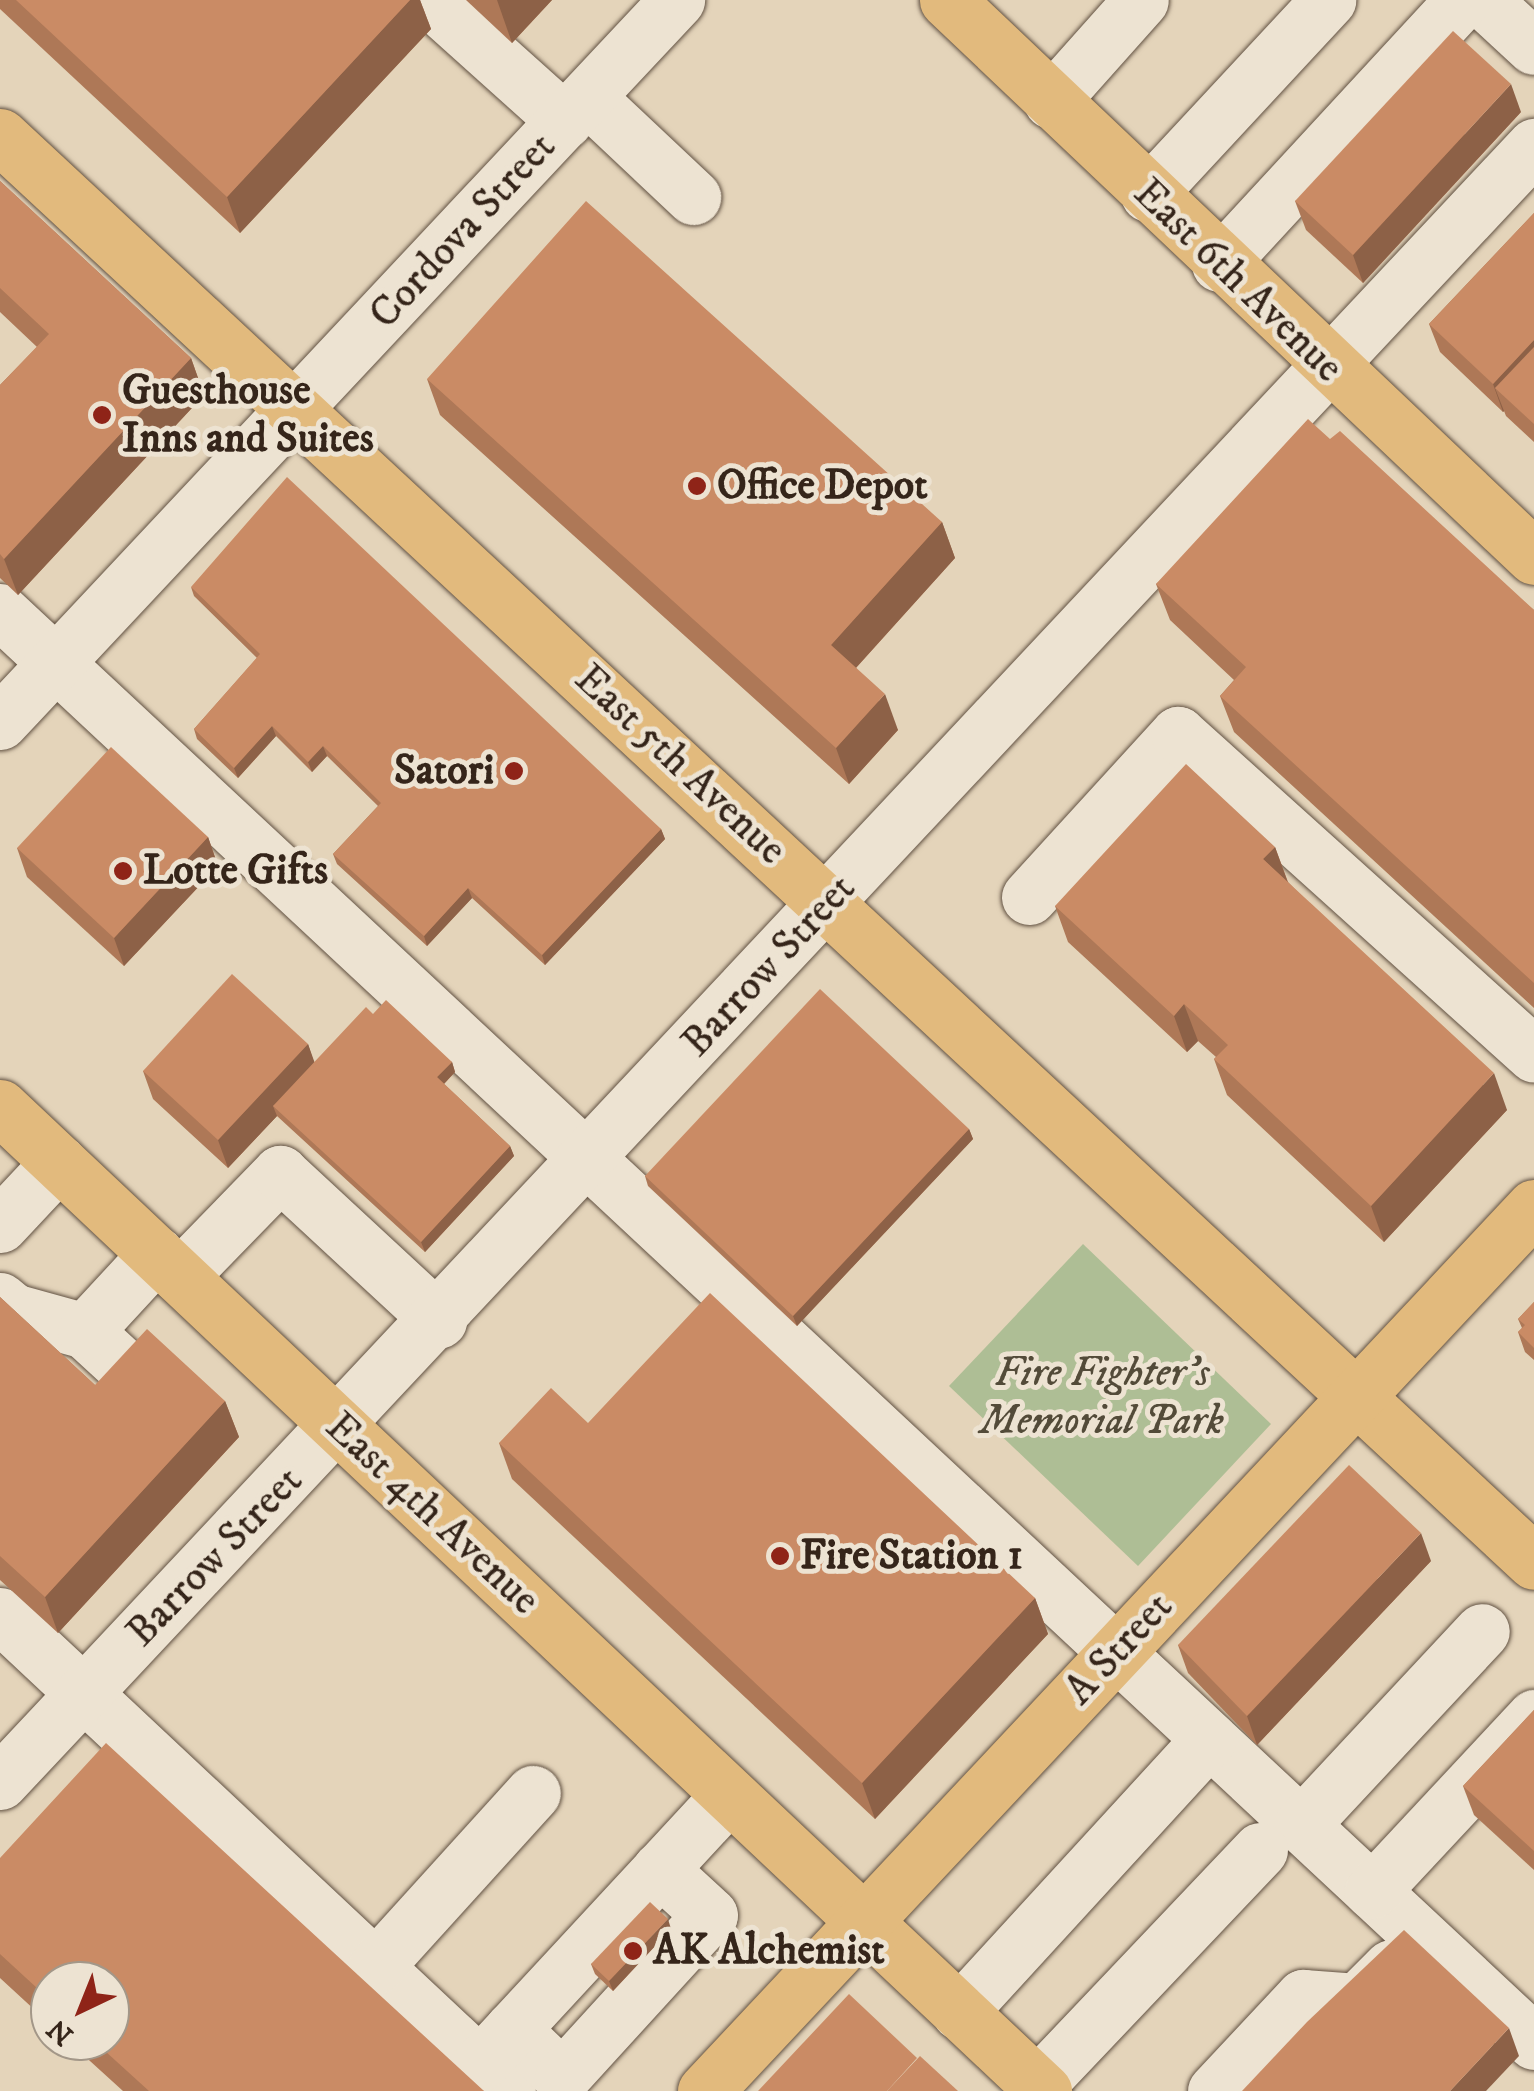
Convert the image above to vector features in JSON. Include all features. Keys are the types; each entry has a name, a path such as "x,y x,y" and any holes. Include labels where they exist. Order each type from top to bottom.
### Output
{"main road":[{"name":"East 6th Avenue","path":"947,0 1328,368 1534,557"},
{"name":"East 5th Avenue","path":"0,136 828,900 1534,1562"},
{"name":"East 4th Avenue","path":"0,1107 1041,2088"},
{"name":"A Street","path":"705,2091 1534,1208"}],"street":[{"path":"430,0 693,197"},
{"name":"Cordova Street","path":"0,722 296,411 677,0"},
{"path":"1051,100 1141,0"},
{"path":"1148,194 1328,0"},
{"path":"1219,264 1464,0"},
{"path":"1483,0 1534,47"},
{"name":"Barrow Street","path":"0,1782 340,1426 1534,146"},
{"path":"0,611 1209,1739 1280,1837 1372,1891 1534,2042"},
{"path":"1029,897 1178,734 1534,1054"},
{"path":"0,1225 59,1162"},
{"path":"84,1331 280,1173 438,1320"},
{"path":"0,1300 13,1311 84,1331 136,1380"},
{"path":"0,1615 375,1967 499,2062 660,1869 729,1795"},
{"path":"1041,2088 1482,1631"},
{"path":"1372,1891 1534,1717"},
{"path":"959,2012 1209,1739"},
{"path":"375,1967 533,1793"},
{"path":"1215,2091 1303,1997 1357,2001 1421,1937"}],"green space":[{"name":"Fire Fighter's Memorial Park","path":"1083,1244 1271,1424 1138,1566 949,1386"}],"building":[{"path":"16,0 410,0 227,197"},
{"path":"1453,31 1511,84 1353,255 1295,201"},
{"name":"Guesthouse Inns and Suites","path":"0,181 191,358 4,559 0,554 0,385 49,334 0,288"},
{"name":"Office Depot","path":"586,201 942,522 831,645 885,694 836,748 427,379"},
{"path":"1534,213 1534,340 1493,384 1429,324"},
{"path":"1534,347 1534,424 1495,388"},
{"path":"1308,419 1330,439 1340,431 1534,610 1534,983 1220,696 1246,667 1156,584"},
{"path":"287,477 661,829 542,955 468,888 424,936 333,854 381,803 323,746 308,762 272,726 234,768 194,729 260,654 191,587"},
{"name":"Lotte Gifts","path":"111,747 208,837 114,938 17,848"},
{"path":"1186,764 1275,847 1263,859 1494,1073 1371,1206 1214,1059 1228,1045 1184,1004 1174,1016 1055,906"},
{"path":"232,974 308,1044 218,1140 143,1071"},
{"path":"820,989 969,1129 793,1316 645,1176"},
{"path":"386,1000 452,1062 437,1077 510,1146 421,1242 273,1106 366,1007 373,1014"},
{"name":"Fire Station 1","path":"710,1293 1035,1598 862,1783 499,1443 551,1388 588,1423"},
{"path":"0,1297 95,1385 147,1329 225,1401 45,1597 0,1556"},
{"path":"1534,1302 1534,1348 1518,1332 1525,1325 1518,1319"},
{"path":"1349,1465 1421,1533 1247,1716 1178,1645"},
{"path":"1534,1710 1534,1851 1463,1786"},
{"path":"106,1743 484,2091 149,2091 116,2061 130,2061 130,1961 30,1961 30,1982 0,1954 0,1858"},
{"path":"650,1902 668,1919 609,1981 591,1964"},
{"path":"1404,1930 1509,2028 1450,2091 1242,2091 1307,2022"},
{"path":"849,1994 917,2058 887,2091 758,2091"},
{"path":"920,2056 958,2091 887,2091"}],"place":[{"name":"Guesthouse Inns and Suites","path":"102,415"},
{"name":"Office Depot","path":"697,486"},
{"name":"Satori","path":"514,771"},
{"name":"Lotte Gifts","path":"123,871"},
{"name":"Fire Station 1","path":"780,1556"},
{"name":"AK Alchemist","path":"633,1951"}]}
